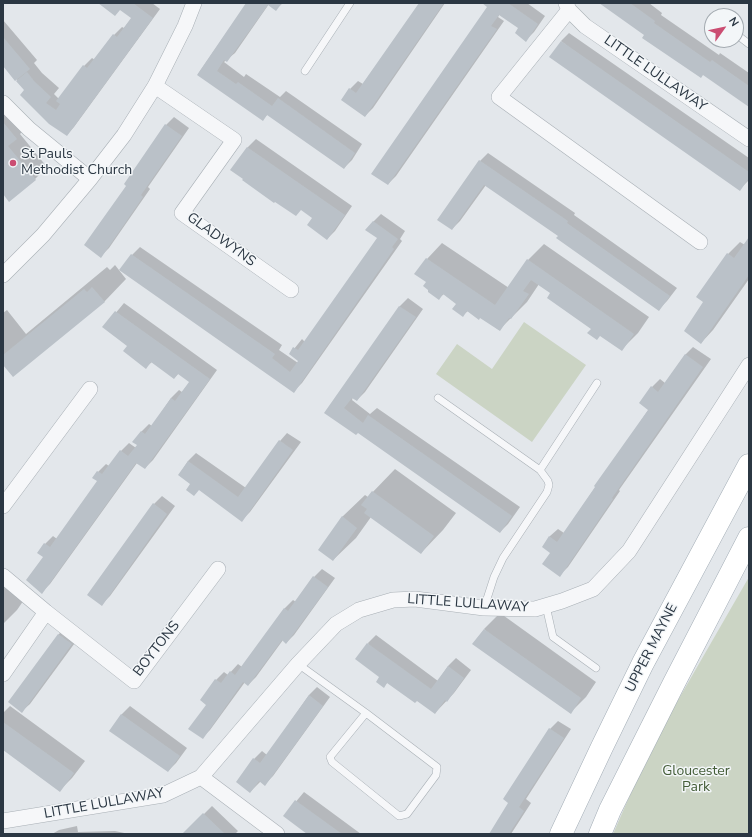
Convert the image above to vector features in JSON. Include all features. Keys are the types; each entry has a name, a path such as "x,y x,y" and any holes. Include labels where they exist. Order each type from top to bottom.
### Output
{"main road":[{"name":"UPPER MAYNE","path":"561,834 643,663 749,465"},
{"path":"600,834 610,810 749,538"}],"street":[{"path":"5,270 43,235 90,179 124,135 155,86 185,26 194,3"},
{"path":"568,7 499,97 700,242"},
{"name":"LITTLE LULLAWAY","path":"568,7 586,26 749,139"},
{"name":"GLADWYNS","path":"155,86 234,140 182,213 291,290"},
{"path":"3,102 29,129 90,179"},
{"name":"LITTLE LULLAWAY","path":"3,821 163,795 201,777 298,664 336,624 359,610 393,600 415,598 484,608 535,609 592,590 629,551 749,365"},
{"path":"3,506 90,389"},
{"name":"BOYTONS","path":"3,576 134,681 218,569"},
{"path":"3,674 46,612"},
{"path":"201,777 277,834"}],"lane":[{"path":"305,71 350,3"},
{"path":"540,470 597,383"},
{"path":"438,398 540,470 548,481 549,485 547,492 503,558 494,577 484,608"},
{"path":"546,606 553,636 596,668"},
{"path":"298,664 366,713 437,767 436,775 407,814 399,816 332,762 330,757 366,713"}],"green space":[{"path":"524,322 586,365 532,442 436,374 457,344 492,369"},
{"name":"Gloucester Park","path":"749,577 749,834 613,834 651,747"}],"building":[{"path":"98,3 133,3 153,18 67,136 49,124 20,95 24,90 16,81 27,72 51,97 46,103 56,110 60,104 56,101 83,65 87,68 113,34 117,37 131,18 120,10 115,16"},
{"path":"246,3 282,3 276,11 268,5 227,62 224,60 217,71 236,84 238,82 272,106 278,98 355,153 344,169 267,115 263,121 197,75"},
{"path":"419,3 444,3 365,117 341,100 349,88 356,93"},
{"path":"482,3 508,3 538,24 526,42 515,33 518,28 499,15 491,26 497,29 388,185 371,174 487,7"},
{"path":"599,3 630,3 655,21 654,23 710,62 712,60 749,86 749,107 703,75 701,78 642,38 644,35"},
{"path":"3,37 30,69 15,81 3,66"},
{"path":"561,41 749,172 749,178 740,191 549,57"},
{"name":"St Pauls Methodist Church","path":"3,122 17,139 8,146 36,180 9,202 3,194"},
{"path":"165,124 182,136 141,195 143,197 101,258 84,245 126,186 124,184"},
{"path":"247,147 345,215 327,240 307,225 312,218 301,210 296,216 275,202 274,203 230,170"},
{"path":"479,160 568,221 567,223 670,296 659,311 556,238 558,236 484,185 452,230 437,220"},
{"path":"373,221 398,239 392,247 394,249 294,393 119,270 131,254 275,354 272,358 290,372 298,361 289,354 293,347 298,350 377,238 365,230"},
{"path":"749,237 749,275 701,344 684,331 703,302 696,297 727,253 734,258"},
{"path":"426,258 495,305 527,259 634,334 622,351 600,336 597,340 587,333 591,329 547,298 550,293 531,280 523,291 529,294 511,319 509,318 500,331 480,318 479,320 467,311 463,317 452,309 456,304 443,294 439,300 428,292 428,290 423,286 426,282 414,274"},
{"path":"92,287 105,302 13,377 3,365 3,355 84,289 87,292"},
{"path":"399,306 416,317 357,401 352,398 344,408 363,423 368,415 512,516 500,533 358,433 356,435 324,413"},
{"path":"115,311 210,379 145,469 136,463 42,594 26,580 43,557 37,553 44,543 50,547 97,481 92,478 97,471 102,474 120,450 128,456 137,445 132,442 141,431 145,434 171,398 175,401 189,382 178,374 174,379 151,362 146,369 123,351 127,346 102,327"},
{"path":"685,354 703,367 612,498 613,499 560,577 542,564 550,553 542,547 549,536 557,542 595,487 594,486 648,410 639,403 651,386 658,392"},
{"path":"279,440 293,450 242,522 199,490 194,496 186,490 190,484 178,475 188,461 238,497"},
{"path":"372,491 434,536 421,554 364,513 367,509 361,505"},
{"path":"153,503 167,514 102,606 87,595"},
{"path":"342,516 357,528 333,561 318,550"},
{"path":"313,576 328,587 286,644 282,640 248,686 243,682 203,739 188,729 206,705 200,700 215,679 221,683 230,671 235,675 284,608 288,611"},
{"path":"484,629 581,698 571,714 472,644"},
{"path":"58,634 72,644 22,713 8,702"},
{"path":"367,643 431,689 448,666 464,678 447,702 445,700 435,714 417,701 415,703 387,683 384,688 376,682 379,677 355,659"},
{"path":"309,695 323,706 265,786 259,781 250,793 236,782 253,758 260,763"},
{"path":"121,714 180,756 168,772 109,731"},
{"path":"3,722 74,773 60,792 3,750"},
{"path":"549,728 564,738 519,807 524,811 509,834 489,834 508,803 503,799"},
{"path":"295,800 342,834 307,834 283,816"},
{"path":"203,813 225,834 182,834"}],"place":[{"name":"St Pauls Methodist Church","path":"13,163"}]}
